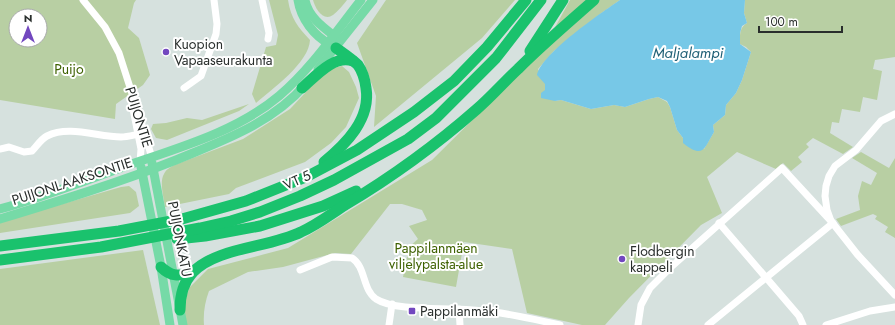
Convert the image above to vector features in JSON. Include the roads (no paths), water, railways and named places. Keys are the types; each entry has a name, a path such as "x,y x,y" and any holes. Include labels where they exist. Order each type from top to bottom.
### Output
{"highway":[{"name":"VT 5","path":"0,246 120,231 182,219 246,201 306,177 357,150 414,112 454,81 487,48 526,0"},
{"name":"VT 5","path":"0,260 101,247 230,221 260,212 334,180 408,139 436,118 496,58 541,0"},
{"path":"518,68 563,0"},
{"path":"160,265 167,273 173,276 182,276 192,273 205,263 223,254 267,244 301,232 386,180 420,155 478,108 518,68 594,0"},
{"path":"306,177 333,155 347,141 360,123 367,104 365,78 357,65 335,44"},
{"path":"302,88 336,62 345,59 353,61"},
{"path":"101,247 205,236 279,221 323,206 348,195 420,155"},
{"path":"180,310 181,293 192,273"}],"main road":[{"path":"298,0 299,9 304,20 312,30 335,44"},
{"path":"305,0 309,11 314,18 333,35 335,44"},
{"path":"333,35 361,0"},
{"path":"335,44 373,0"},
{"name":"PUIJONLAAKSONTIE","path":"0,219 69,198 153,169 235,136 264,120 286,104 302,88 335,44"},
{"name":"PUIJONLAAKSONTIE","path":"0,209 37,198 152,158 231,128 253,115 279,96 316,59 335,44"},
{"name":"PUIJONKATU","path":"152,158 157,192 183,325"},
{"name":"PUIJONKATU","path":"140,162 170,325"}],"street":[{"name":"PUIJONTIE","path":"83,0 105,27 119,53 127,77 141,133 152,158"},
{"path":"184,88 201,76 216,34 217,24 214,0"},
{"path":"262,0 269,33 268,39"},
{"path":"832,222 827,210 825,196 826,186 832,170 840,161 856,150 881,121 895,114"},
{"path":"0,149 9,147 24,152 32,151 42,139 58,133 76,132 120,137 141,133"},
{"name":"PUIJONTIE","path":"140,162 141,133"},
{"path":"638,325 641,305 650,288 719,223 782,168 832,222 857,254 895,295"},
{"path":"708,325 832,222"},
{"path":"719,223 798,316 803,325"},
{"path":"300,270 332,258 352,258 359,265 366,287 370,294 383,302 406,306 494,312 540,323 560,325"},
{"path":"389,325 392,304"},
{"path":"826,325 870,311 895,307"},
{"path":"460,309 460,325"}],"water":[{"name":"Maljalampi","path":"620,0 745,0 744,13 747,23 742,26 740,33 740,44 751,52 736,93 726,105 725,115 713,125 714,132 702,150 695,150 683,143 683,138 677,130 667,101 658,97 625,107 614,105 591,109 561,100 555,101 541,98 541,93 545,90 545,84 537,75 541,66 549,56 573,34"}],"place":[{"name":"Kuopion Vapaaseurakunta","path":"166,52"},
{"name":"Flodbergin kappeli","path":"622,259"},
{"name":"Pappilanmäki","path":"412,311"}],"park label":[{"name":"Puijo","path":"69,69"},
{"name":"Pappilanmäen viljelypalsta-alue","path":"436,256"}]}
